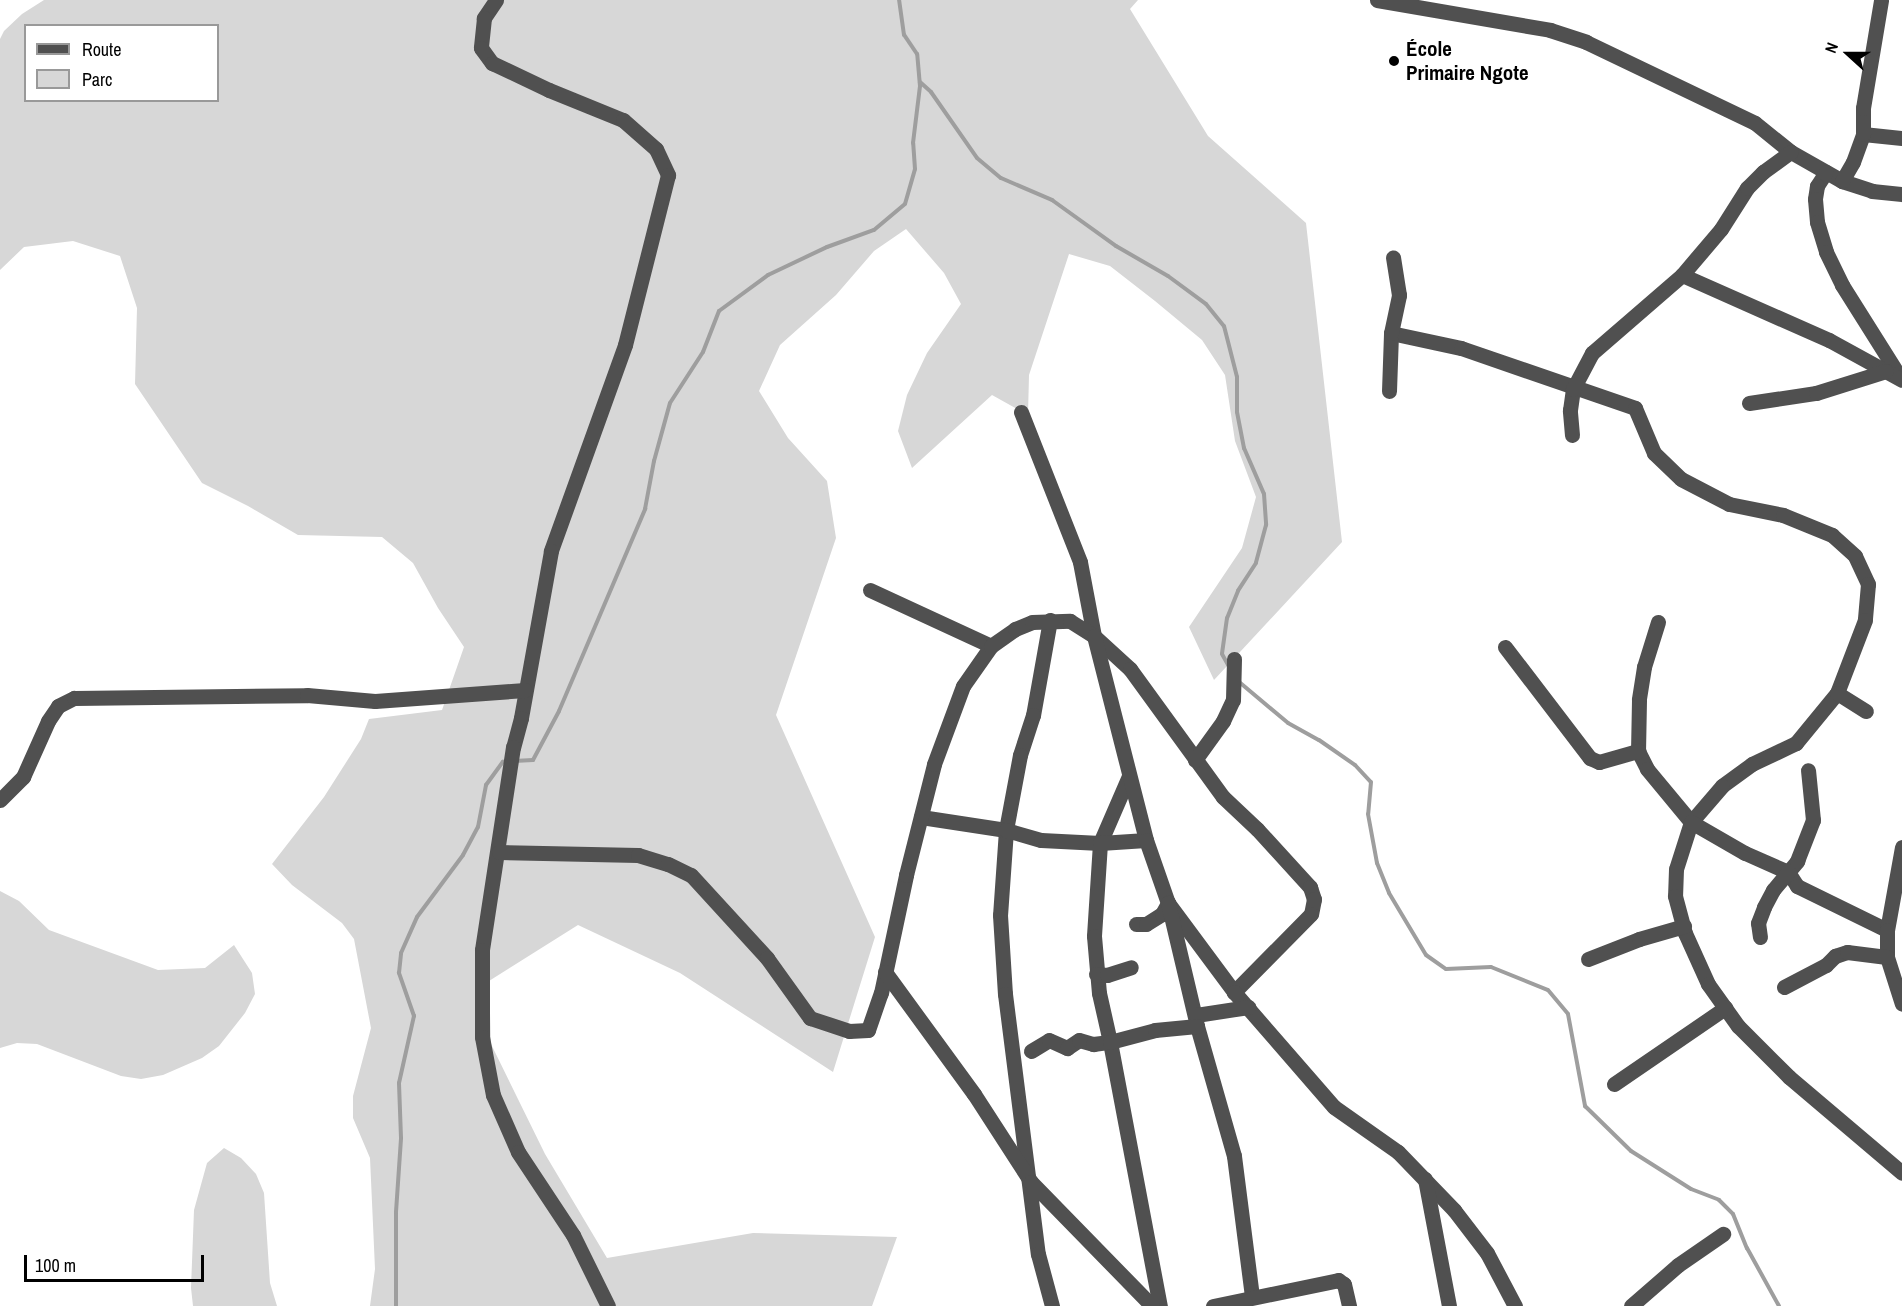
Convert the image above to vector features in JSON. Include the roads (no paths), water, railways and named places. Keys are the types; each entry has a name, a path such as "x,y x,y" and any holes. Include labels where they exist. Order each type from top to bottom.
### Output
{"street":[{"path":"496,0 484,18 481,48 492,63 623,120 656,149 668,174 625,345 551,551 513,747 499,852 482,950 482,1037 493,1095 518,1152 573,1235 608,1306"},
{"path":"1377,0 1550,30 1586,42 1755,123 1791,152 1842,180 1872,191 1902,194"},
{"path":"1842,180 1853,162 1863,134 1864,100 1881,0"},
{"path":"1863,134 1902,138"},
{"path":"1572,435 1570,410 1573,389 1592,353 1682,275 1721,229 1747,188 1763,172 1791,152"},
{"path":"1826,172 1816,186 1815,199 1817,222 1826,252 1842,285 1902,380"},
{"path":"1389,391 1391,333 1399,296 1392,257"},
{"path":"1682,275 1829,340 1902,380"},
{"path":"1391,333 1461,348 1541,375 1573,389 1635,408 1654,453 1681,479 1729,504 1783,515 1832,535 1855,556 1868,584 1865,620 1837,693 1796,743 1752,764 1722,786 1691,822 1676,869 1675,896 1684,926 1708,984 1738,1026 1789,1077 1902,1173"},
{"path":"1749,403 1816,393 1886,371"},
{"path":"1021,412 1080,562 1094,636 1146,840 1168,903 1234,1156 1252,1297"},
{"path":"870,590 991,646"},
{"path":"1050,620 1033,716 1020,755 1006,830 999,915 1005,994 1031,1182 1038,1254 1052,1306"},
{"path":"499,852 638,855 668,864 691,875 767,958 810,1018 849,1031 868,1030 876,1013 934,764 963,686 991,646 1032,622 1070,621 1094,636 1130,669 1223,797 1257,829 1310,887 1314,898 1311,914 1234,992"},
{"path":"1658,622 1644,667 1639,700 1638,751 1647,769 1691,822 1745,853 1788,872 1797,886 1887,930"},
{"path":"1505,647 1590,758 1599,762 1638,751"},
{"path":"1195,760 1223,721 1233,700 1234,659"},
{"path":"0,800 22,777 48,721 58,706 74,698 143,699 260,695 375,701 525,690"},
{"path":"1837,693 1866,711"},
{"path":"1760,937 1758,923 1764,907 1806,842 1813,820 1808,770"},
{"path":"1130,776 1100,843 1094,936 1096,974 1160,1306"},
{"path":"921,818 1006,830 1041,840 1100,843 1146,840"},
{"path":"1902,847 1887,930 1887,957 1902,1004"},
{"path":"1168,903 1234,992 1334,1107 1398,1152 1454,1210 1488,1253 1515,1306"},
{"path":"1136,924 1146,924 1162,914 1168,903"},
{"path":"1588,959 1640,939 1684,926"},
{"path":"1784,987 1826,965 1835,956 1847,952 1887,957"},
{"path":"1096,974 1107,975 1131,967"},
{"path":"885,972 974,1094 1031,1182 1152,1306"},
{"path":"1031,1051 1049,1041 1067,1048 1079,1040 1092,1044 1110,1042 1248,1006"},
{"path":"1614,1084 1725,1008"},
{"path":"1425,1179 1449,1306"},
{"path":"1631,1306 1678,1264 1723,1234"},
{"path":"1213,1306 1338,1280 1344,1284 1349,1306"}],"waterway":[{"path":"514,761 533,760 559,711 645,509 654,461 670,403 703,352 719,311 768,275 827,247 874,230 905,204 915,169 913,143 920,86 917,54 904,35 899,0"},
{"path":"920,82 931,92 977,158 1001,178 1052,200 1116,246 1168,276 1206,304 1224,326 1237,377 1237,412 1244,448 1264,494 1266,525 1256,563 1238,591 1227,618 1222,654 1228,665"},
{"path":"1238,681 1288,723 1319,740 1355,765 1371,782 1368,814 1377,863 1389,893 1426,955 1446,969 1491,967 1548,990 1568,1014 1585,1106 1631,1151 1691,1189 1719,1200 1733,1214 1747,1248 1779,1306"},
{"path":"396,1306 396,1212 401,1138 399,1083 414,1016 399,973 401,953 417,917 463,855 478,827 486,785 503,762 506,762"}],"place":[{"name":"École Primaire Ngote","path":"1394,61"}]}
